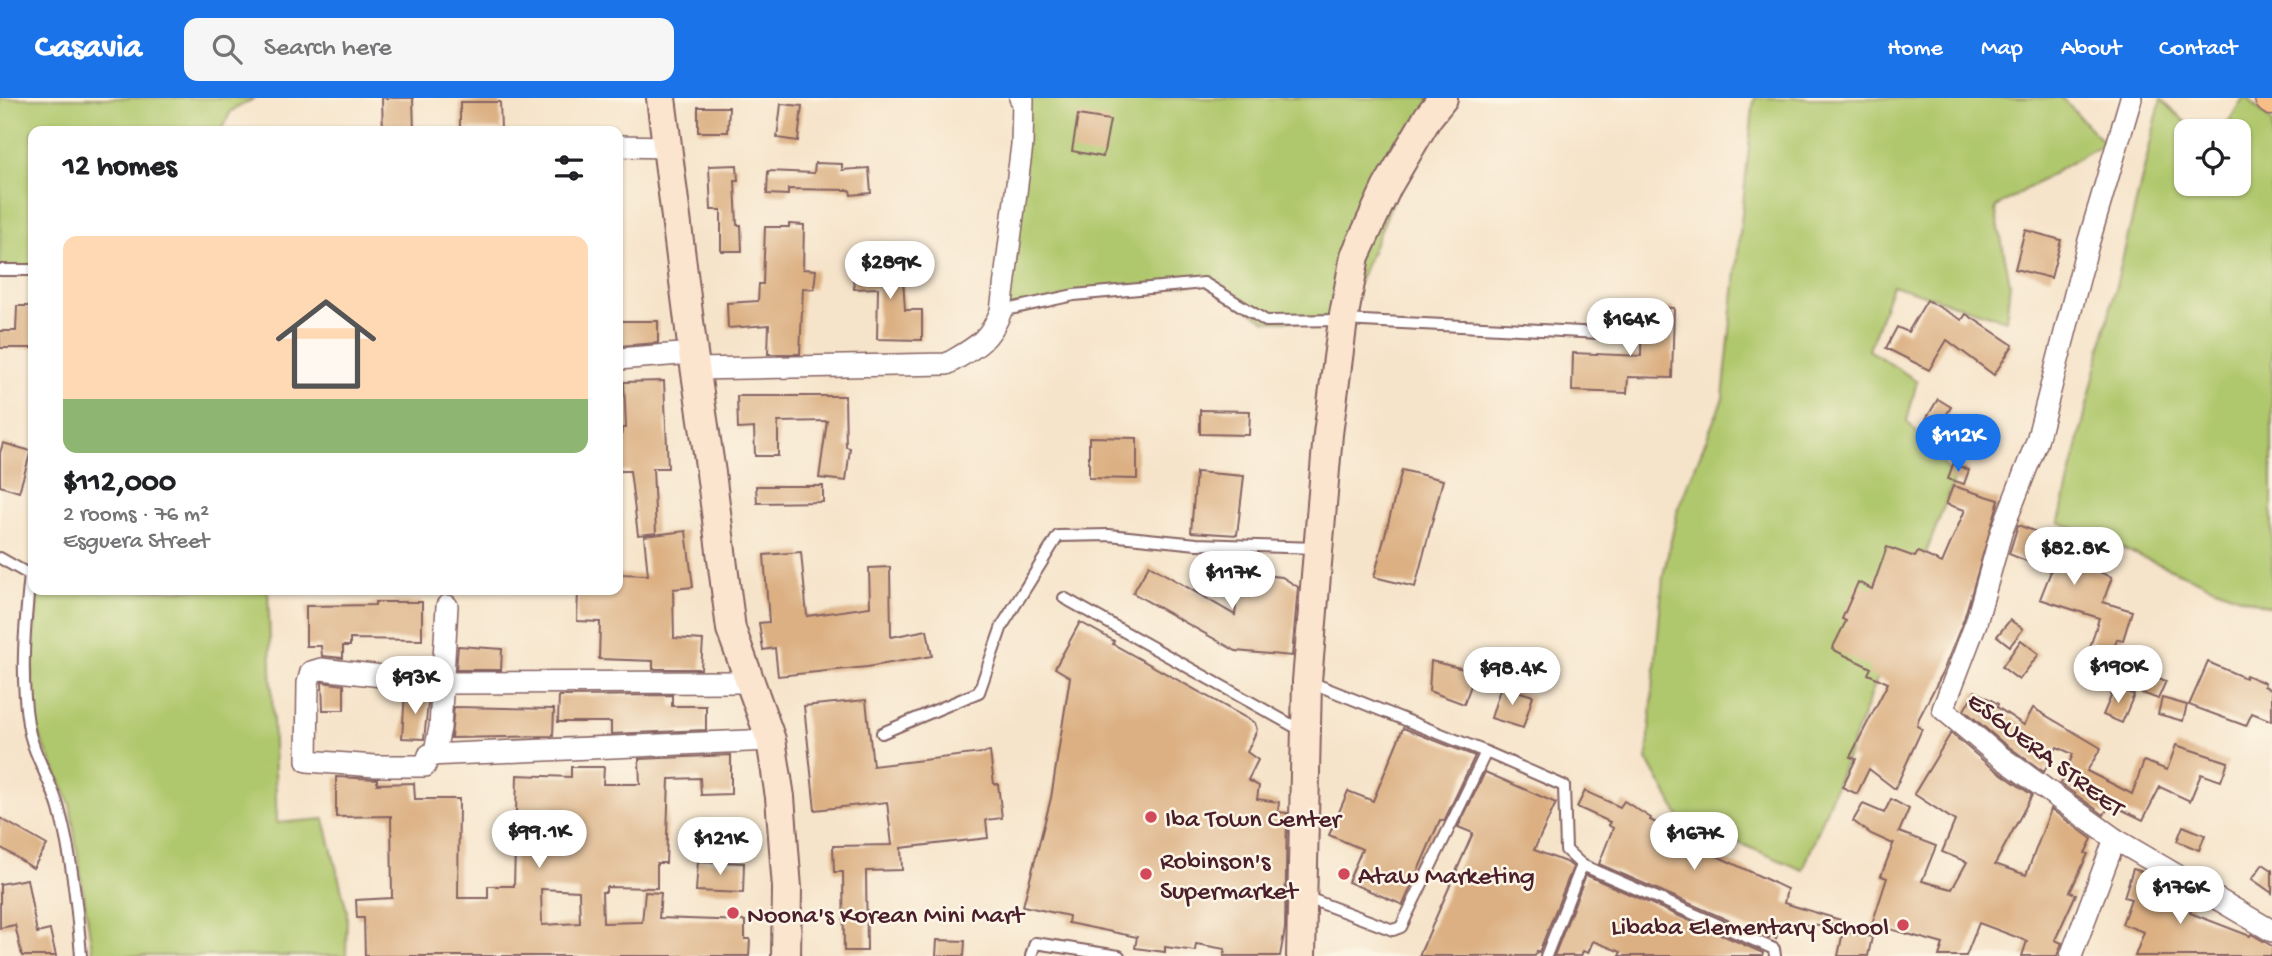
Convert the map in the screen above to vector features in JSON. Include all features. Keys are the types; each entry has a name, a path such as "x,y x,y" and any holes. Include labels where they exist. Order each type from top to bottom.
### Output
{"main road":[{"path":"661,98 731,629 771,740 780,797 787,888 786,956"},
{"path":"1301,956 1307,681 1328,434 1343,320 1355,256 1387,187 1428,117 1443,98"}],"street":[{"path":"623,359 947,364 980,345 994,329 1001,311 1022,145 1023,99 1020,98"},
{"name":"ESGUERA STREET","path":"2131,98 2088,244 2037,442 2001,533 1976,623 1943,709 1994,752 2115,839 2272,931"},
{"path":"623,146 668,147"},
{"path":"434,755 440,728 447,606"},
{"path":"749,682 443,682 321,669 311,672 308,683 307,761 374,766 425,766 429,755 771,740"},
{"path":"2071,956 2115,839"}],"lane":[{"path":"0,270 28,270"},
{"path":"1001,311 1074,295 1204,283 1266,321 1343,320 1621,334"},
{"path":"882,733 979,692 1002,626 1058,536 1108,536 1197,544 1319,548"},
{"path":"0,558 28,574"},
{"path":"28,595 24,689 28,727 59,808 75,894 82,956"},
{"path":"1064,598 1306,733"},
{"path":"1307,681 1486,751 1564,786 1566,850 1582,865 1774,949 1775,956"},
{"path":"1302,896 1393,930 1401,927 1486,751"},
{"path":"1546,956 1582,865"},
{"path":"1031,956 1035,943 1119,956"}],"green space":[{"path":"0,98 255,98 231,111 224,126 28,126 28,270 0,270"},
{"path":"1020,98 1443,98 1428,117 1343,320 1266,321 1204,283 1074,295 1001,311"},
{"path":"1754,98 2062,98 2104,143 1995,208 2010,283 2006,320 1892,285 1869,350 1917,381 1907,421 1955,478 1803,870 1680,818 1647,759 1663,576 1678,509 1723,398"},
{"path":"2243,98 2248,98 2272,122 2272,608 2223,591 2059,522 2161,99 2182,119 2174,119 2174,196 2251,196 2251,119 2230,119"},
{"path":"37,595 268,595 277,823 324,819 347,911 346,956 93,956 70,804 35,726 31,688"}],"building":[{"path":"382,98 413,98 414,126 383,126"},
{"path":"460,102 500,102 501,126 460,126"},
{"path":"781,104 802,106 798,141 777,138"},
{"path":"698,107 729,107 728,132 698,132"},
{"path":"1078,115 1110,120 1103,157 1072,151"},
{"path":"815,163 842,164 842,170 869,168 871,193 851,195 850,190 788,189 788,195 767,194 768,171 814,173"},
{"path":"737,165 737,225 741,225 742,251 721,251 721,210 711,210 709,166"},
{"path":"789,224 804,225 803,269 816,270 814,289 803,288 800,354 768,354 769,325 728,328 727,303 758,301 759,284 763,284 765,227 789,227"},
{"path":"2025,230 2061,240 2051,278 2015,269"},
{"path":"902,262 905,310 922,310 922,340 877,339 878,288 854,289 852,265"},
{"path":"1927,300 1962,320 1966,314 2013,345 1994,375 1947,340 1929,370 1886,348 1897,327 1908,332"},
{"path":"17,306 28,306 28,348 0,348 0,331 16,331"},
{"path":"1642,307 1674,308 1672,378 1628,377 1627,393 1572,391 1573,353 1641,356"},
{"path":"623,321 658,321 658,343 623,346"},
{"path":"664,381 668,468 653,468 656,533 638,535 630,471 623,471 623,428 626,428 624,382"},
{"path":"737,396 845,396 846,447 850,448 846,481 819,478 827,421 778,422 778,456 755,456 754,428 738,429"},
{"path":"1938,399 1951,407 1939,427 1926,419"},
{"path":"1200,410 1250,411 1249,435 1200,434"},
{"path":"1089,437 1137,438 1137,479 1089,478"},
{"path":"3,443 28,450 28,461 19,492 0,486 0,453"},
{"path":"1953,464 1969,470 1964,484 1948,479"},
{"path":"1402,470 1443,480 1415,587 1374,577"},
{"path":"1196,472 1244,476 1237,535 1191,532"},
{"path":"756,486 823,486 823,502 757,503"},
{"path":"1953,486 1999,500 1964,619 1942,674 1919,718 1917,726 1922,729 1895,789 1869,769 1857,794 1842,787 1856,759 1850,757 1888,683 1868,674 1871,668 1832,649 1846,621 1842,619 1858,582 1872,589 1887,547 1915,557 1918,552 1942,563 1965,510 1946,504"},
{"path":"2018,525 2069,544 2064,554 2087,564 2086,567 2112,577 2103,602 2132,611 2123,640 2117,639 2110,661 2088,654 2099,618 2040,599 2051,571 2009,554"},
{"path":"686,531 693,587 673,589 674,638 703,640 701,669 653,669 653,661 599,659 600,622 577,621 578,595 623,595 623,574 648,575 644,536"},
{"path":"801,552 807,616 870,607 869,568 890,567 891,637 927,630 932,656 867,667 778,676 775,648 763,650 759,623 769,622 764,555"},
{"path":"1149,565 1235,615 1240,573 1282,577 1298,587 1292,656 1236,651 1133,593"},
{"path":"375,602 422,602 422,640 350,639 350,646 343,646 343,658 322,656 321,646 306,646 306,606 375,605"},
{"path":"2010,620 2023,629 2010,646 1997,636"},
{"name":"Iba Town Center","path":"1080,622 1114,641 1113,644 1255,723 1257,730 1247,752 1258,760 1248,780 1259,786 1257,799 1279,802 1278,812 1287,813 1285,929 1280,956 1224,956 1225,949 1196,944 1195,951 1165,947 1165,952 1135,948 1137,937 1068,923 1069,916 1023,906 1051,798 1070,677 1055,668"},
{"path":"2021,640 2039,654 2019,680 2002,667"},
{"path":"458,646 502,649 501,670 456,670"},
{"path":"1431,661 1476,672 1464,704 1429,691"},
{"path":"2208,662 2245,678 2246,675 2265,683 2264,686 2272,690 2272,721 2252,713 2246,726 2189,705"},
{"path":"2149,674 2166,681 2158,699 2142,693"},
{"path":"322,682 344,685 344,710 323,710"},
{"path":"1501,686 1533,696 1523,728 1491,718"},
{"path":"2115,687 2134,695 2122,723 2103,715"},
{"path":"1975,691 1998,704 1997,707 2024,725 2033,708 2101,748 2087,771 2132,794 2144,761 2167,770 2176,745 2228,762 2221,781 2201,774 2190,801 2160,787 2143,820 2110,804 2104,815 2061,784 2073,754 2057,747 2044,772 1964,710"},
{"path":"405,692 429,695 424,739 402,738"},
{"path":"672,695 672,706 706,706 706,730 611,734 611,722 558,722 559,696"},
{"path":"2162,698 2187,705 2183,721 2158,714"},
{"path":"866,700 873,766 990,752 994,784 998,784 1002,818 986,820 988,838 901,848 902,870 866,871 867,951 844,951 843,872 834,872 833,846 892,845 887,802 815,810 804,706"},
{"path":"454,707 554,709 553,736 451,738"},
{"path":"1403,728 1475,756 1444,821 1440,820 1403,905 1348,882 1362,849 1329,835 1348,791 1373,801"},
{"path":"1951,733 1986,763 2032,795 1995,864 2026,875 2051,809 2092,839 2070,892 2076,894 2055,940 2062,943 2057,956 2022,956 2027,941 1979,923 1966,956 1939,956 1943,944 1872,924 1887,878 1881,876 1894,842 1893,844 1871,834 1853,821 1863,804 1884,813 1891,799 1909,809 1899,832 1936,846 1922,881 1952,889 1967,862 1942,852 1955,821 1914,794"},
{"path":"731,755 731,794 701,795 700,778 669,779 666,863 657,863 657,888 606,887 606,892 602,892 603,923 642,922 645,892 661,893 659,918 745,921 745,939 750,939 749,956 365,956 364,918 357,918 356,900 392,898 391,816 336,817 336,777 377,779 377,784 414,783 415,799 459,799 458,898 488,898 488,886 514,886 517,775 571,777 571,767 604,767 603,784 640,784 639,759","holes":["541,889 579,891 580,923 542,925"]},
{"path":"1485,772 1556,803 1534,850 1573,867 1539,952 1537,951 1535,956 1419,956 1473,833 1458,827"},
{"path":"1585,791 1620,807 1624,801 1651,818 1650,820 1685,837 1683,840 1787,889 1784,903 1844,921 1844,924 1779,926 1776,939 1770,935 1769,938 1599,864 1613,828 1608,825 1610,822 1577,807"},
{"path":"0,818 47,845 33,868 0,847"},
{"path":"2183,826 2205,835 2199,850 2177,841"},
{"path":"698,861 744,863 743,893 696,891"},
{"path":"2263,864 2272,870 2272,893 2252,879"},
{"path":"2133,869 2150,874 2167,885 2164,894 2193,905 2190,913 2250,936 2251,934 2272,946 2272,956 2135,956 2144,932 2122,924 2131,899 2124,897"},
{"path":"1586,875 1763,953 1762,956 1619,956 1621,952 1593,941 1588,953 1583,951 1581,956 1554,956"},
{"path":"27,879 37,933 50,930 56,956 22,956 15,925 0,928 0,884"},
{"path":"1843,932 1872,937 1868,956 1838,956"},
{"path":"937,940 965,941 964,956 936,956"}],"place":[{"name":"Iba Town Center","path":"1151,817"},
{"name":"Robinson's Supermarket","path":"1146,874"},
{"name":"Ataw Marketing","path":"1344,874"},
{"name":"Noona's Korean Mini Mart","path":"733,913"},
{"name":"Libaba Elementary School","path":"1903,925"}]}
